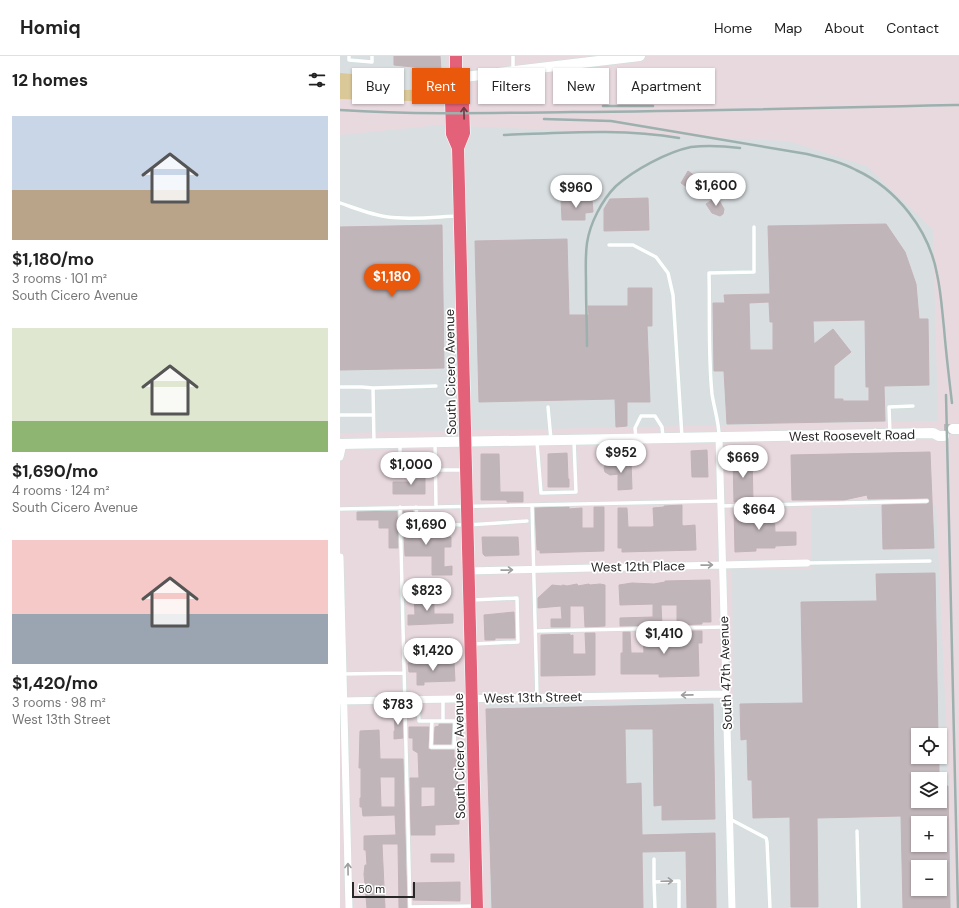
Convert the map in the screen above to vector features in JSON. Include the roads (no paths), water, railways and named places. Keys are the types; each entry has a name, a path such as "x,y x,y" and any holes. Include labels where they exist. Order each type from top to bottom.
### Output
{"main road":[{"name":"South Cicero Avenue","path":"456,56 456,68"},
{"path":"538,68 640,56"},
{"name":"South Cicero Avenue","path":"463,104 464,134 458,148 477,907"},
{"name":"West Roosevelt Road","path":"341,444 933,433 938,429 952,432"}],"street":[{"name":"South 47th Avenue","path":"719,437 732,908"},
{"path":"340,457 341,444"},
{"path":"340,557 343,674 342,701 349,908"},
{"name":"West 12th Place","path":"468,570 807,563"},
{"name":"West 13th Street","path":"342,701 726,694"}],"lane":[{"path":"349,56 349,60 372,62 372,56"},
{"path":"513,56 513,68"},
{"path":"340,203 363,211 388,217 440,217 460,215"},
{"path":"719,437 719,426 712,395 709,274 754,272 754,227"},
{"path":"609,245 632,245 656,257 668,274 673,295 682,438"},
{"path":"340,387 373,388 436,386"},
{"path":"373,388 374,443"},
{"path":"890,434 889,407 913,406"},
{"path":"548,407 551,441"},
{"path":"340,415 373,414"},
{"path":"636,439 635,428 641,416 655,416 662,427 664,438"},
{"path":"537,441 541,493 576,492 574,440"},
{"path":"435,442 436,507"},
{"path":"400,443 400,470 466,470"},
{"path":"340,509 532,505 927,502"},
{"path":"532,505 537,697"},
{"path":"416,507 418,524 467,525 527,521"},
{"path":"400,508 410,907 477,907"},
{"path":"807,563 930,561"},
{"path":"469,600 517,598 518,642 470,644"},
{"path":"536,630 724,627"},
{"path":"343,674 404,673"},
{"path":"443,699 443,721"},
{"path":"418,700 419,721 472,721"},
{"path":"432,721 431,747 454,747 455,721"},
{"path":"729,818 766,838 768,842 770,908"},
{"path":"857,831 859,908"},
{"path":"654,859 655,908"},
{"path":"654,882 678,881 679,908"}],"tunnel":[{"path":"944,429 953,429"}],"railway":[{"path":"340,110 398,113 486,113 959,105"},
{"path":"603,106 653,106"},
{"path":"544,119 611,121 807,154 844,165 871,178 885,188 909,213 919,227 933,258 940,294 952,403"},
{"path":"504,135 613,132 679,138"},
{"path":"587,346 587,243 594,220 606,198 616,186 641,168 661,157 682,149 704,146 740,148"},
{"path":"946,395 958,908"}]}
